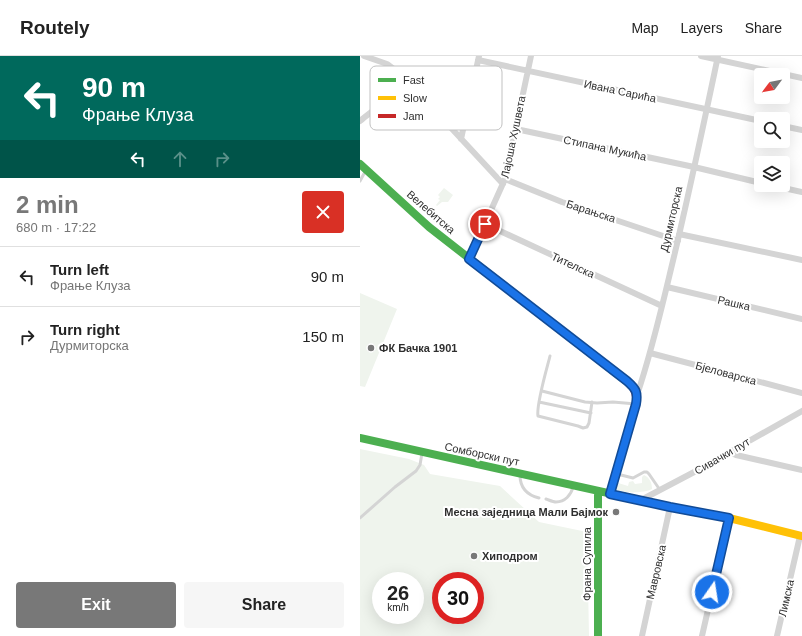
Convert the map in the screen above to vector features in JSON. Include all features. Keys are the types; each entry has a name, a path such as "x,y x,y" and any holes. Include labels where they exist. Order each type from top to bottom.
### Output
{"street":[{"path":"364,56 390,66"},
{"name":"Лајоша Хушвета","path":"469,259 504,181 531,56"},
{"path":"701,56 718,58 802,78"},
{"name":"Ивана Сарића","path":"479,58 528,71 754,120"},
{"name":"Дурмиторска","path":"637,386 650,353 662,306 678,241 718,58"},
{"path":"360,122 370,113"},
{"path":"790,127 802,130"},
{"name":"Стипана Мукића","path":"516,129 754,181"},
{"path":"453,130 504,181"},
{"path":"461,139 463,130"},
{"name":"Велебитска","path":"360,164 429,227 627,381 637,386 636,400"},
{"name":"Барањска","path":"504,181 678,241"},
{"path":"790,189 802,192"},
{"name":"Тителска","path":"485,224 662,306"},
{"path":"679,234 802,260"},
{"name":"Рашка","path":"666,286 802,319"},
{"name":"Бјеловарска","path":"650,353 802,393"},
{"path":"610,494 636,400"},
{"name":"Сивачки пут","path":"641,500 698,470 802,411"},
{"name":"Сомборски пут","path":"360,438 610,494 729,518 801,536"},
{"path":"729,452 736,455 802,470"},
{"name":"Франа Супила","path":"598,491 598,636"},
{"name":"Мавровска","path":"642,636 670,507"},
{"path":"702,636 729,518"},
{"name":"Лимска","path":"777,636 801,536"}],"lane":[{"path":"360,181 366,170"},
{"path":"550,356 539,402 537,412 538,416 583,428 587,427 591,414 592,402"},
{"path":"542,391 597,403 636,400"},
{"path":"539,402 591,414"},
{"path":"360,518 395,487 416,471 420,465 422,452"},
{"path":"615,474 633,478 647,472 660,490"},
{"path":"520,473 522,487 527,493 539,498"},
{"path":"546,499 556,502 567,498 573,485"}],"shaded area":[{"path":"444,188 453,195 448,202 442,202 437,206 436,205 440,200 438,199 440,197 438,195"},
{"name":"ФК Бачка 1901","path":"360,293 397,309 365,387 360,386"},
{"name":"Хиподром","path":"360,449 409,459 424,465 430,474 500,486 539,522 587,532 589,636 360,636"},
{"path":"644,475 650,481 652,489 623,492 615,489 615,482 628,486 629,482 633,481 635,484 642,483 642,477"}],"traffic: fast":[{"path":"360,164 429,227 630,384"},
{"path":"360,438 689,511"},
{"path":"598,491 598,636"}],"traffic: slow":[{"path":"689,511 729,518 802,536"}],"traffic: jam":[{"path":"610,494 636,404 636,393 630,384"}],"place":[{"name":"ФК Бачка 1901","path":"371,348"},
{"name":"Месна заједница Мали Бајмок","path":"616,512"},
{"name":"Хиподром","path":"474,556"}],"route":[{"path":"485,224 469,259 627,381 636,391 636,404 610,494 729,518 712,592"}]}
